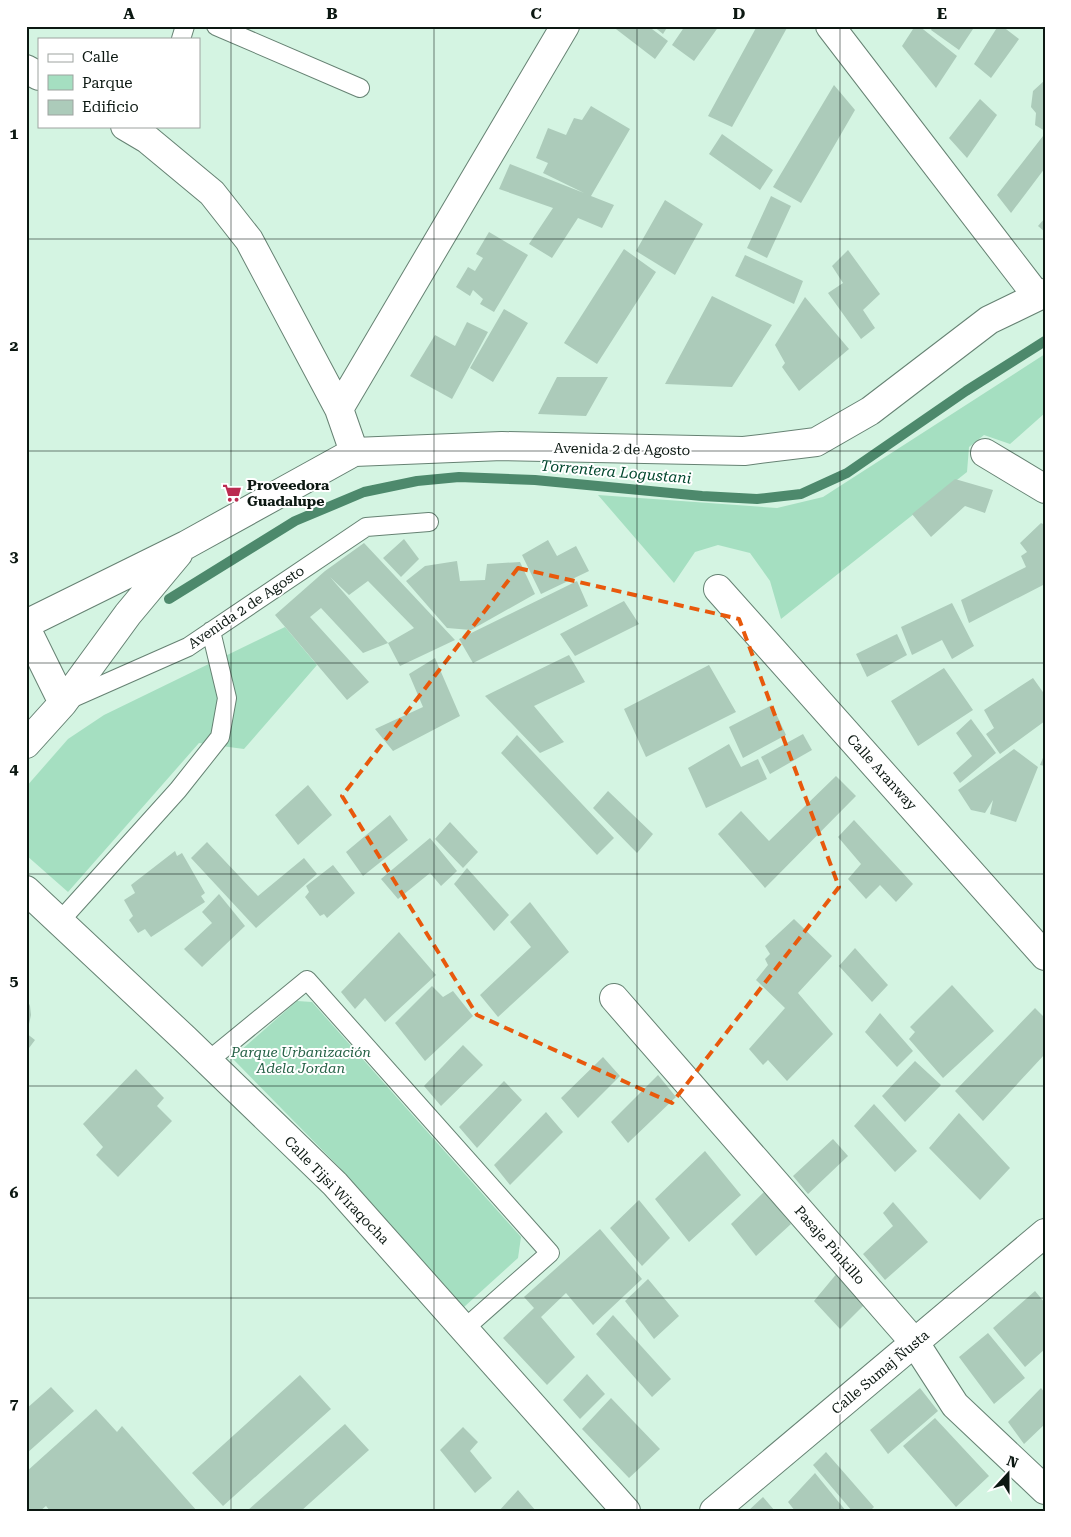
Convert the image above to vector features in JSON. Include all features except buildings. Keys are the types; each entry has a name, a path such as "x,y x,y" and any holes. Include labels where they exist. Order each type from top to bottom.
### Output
{"street":[{"path":"339,410 565,26"},
{"path":"830,26 1041,295"},
{"path":"26,69 38,75"},
{"path":"141,130 212,193 249,240 339,410 354,452"},
{"name":"Avenida 2 de Agosto","path":"26,626 186,545 354,452 502,446 744,452 816,442 870,411 989,320 1041,295"},
{"path":"985,454 1045,489"},
{"name":"Avenida 2 de Agosto","path":"26,716 63,703 128,614 186,545"},
{"name":"Calle Aranway","path":"718,589 1045,956"},
{"path":"26,626 63,703 26,744"},
{"name":"Calle Tijsi Wiraqocha","path":"26,890 208,1061 335,1184 626,1511"},
{"name":"Pasaje Pinkillo","path":"614,998 915,1343 955,1405 1045,1490"},
{"name":"Calle Sumaj Ñusta","path":"714,1511 1045,1233"}],"lane":[{"path":"180,38 185,26"},
{"path":"216,26 360,88"},
{"name":"Avenida 2 de Agosto","path":"63,703 188,647 366,527 429,522"},
{"path":"60,921 178,790 220,737 227,698 211,631"},
{"path":"208,1061 307,980 550,1253 464,1329"}],"highlighted area":[{"path":"518,568 739,619 839,887 672,1103 477,1015 342,796"}],"green space":[{"path":"1045,354 1045,413 1010,444 984,435 969,447 967,472 781,619 770,581 750,553 718,545 695,552 674,583 598,495 777,508 823,497"},
{"path":"285,627 317,665 244,749 199,743 68,892 26,855 26,787 68,739 104,715"},
{"name":"Parque Urbanización Adela Jordan","path":"297,1001 312,1002 521,1237 518,1258 464,1307 339,1167 232,1058"}],"waterway":[{"name":"Torrentera Logustani","path":"169,599 295,521 364,492 417,481 459,477 535,480 702,496 757,499 801,494 847,473 966,391 1045,341"}],"place":[{"name":"Proveedora Guadalupe","path":"232,493"}]}
